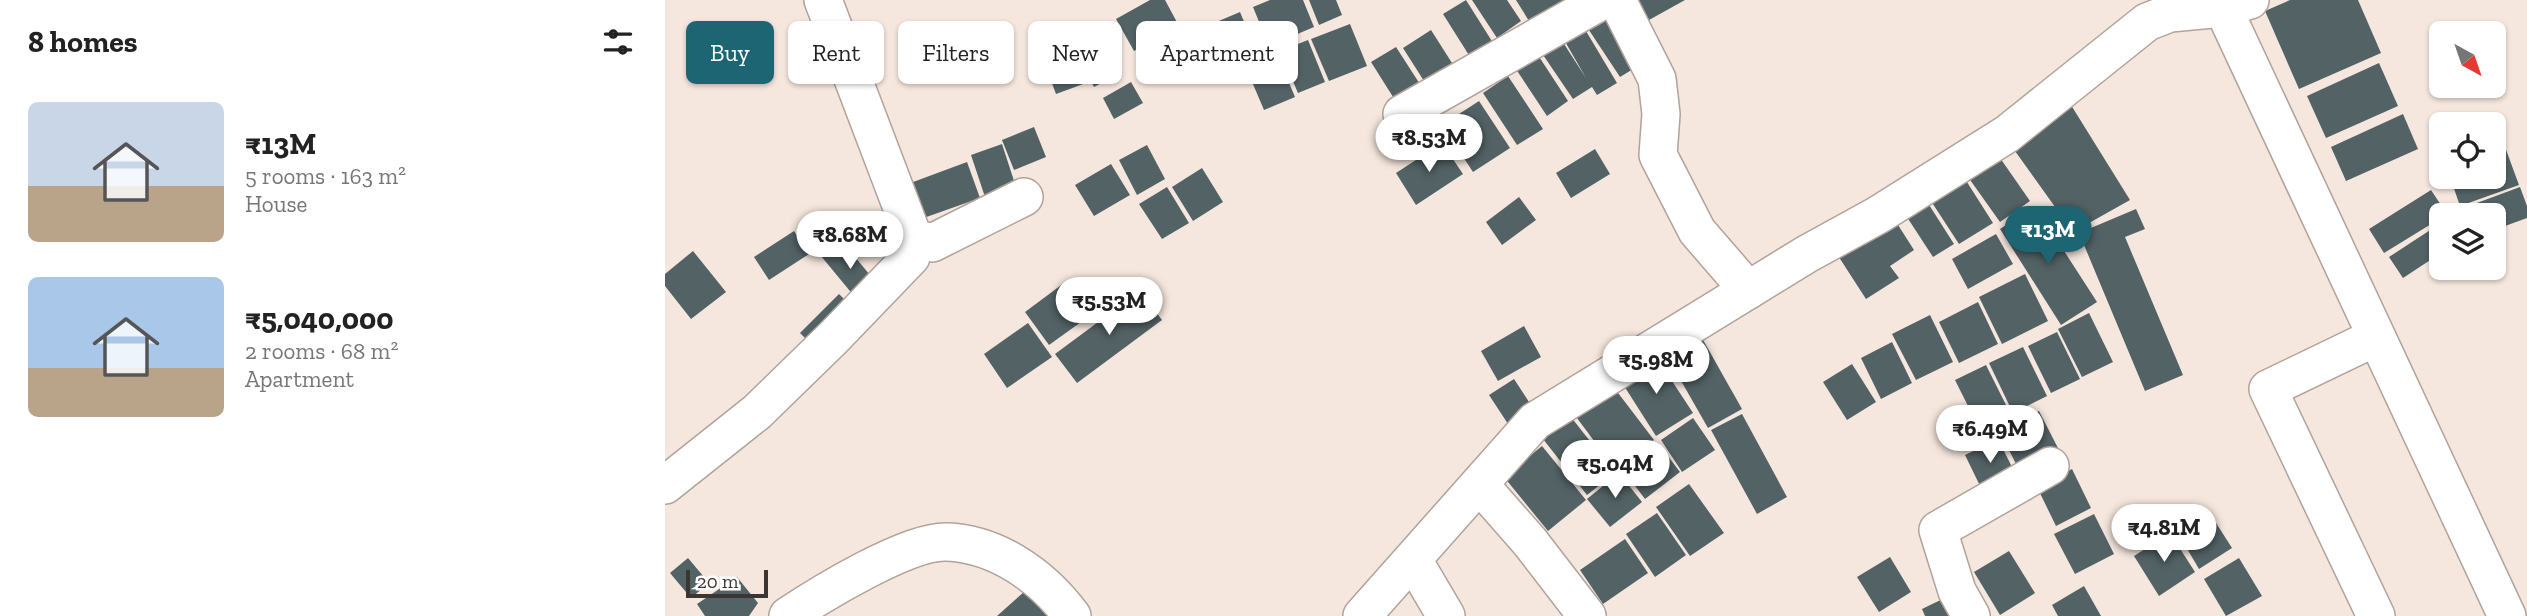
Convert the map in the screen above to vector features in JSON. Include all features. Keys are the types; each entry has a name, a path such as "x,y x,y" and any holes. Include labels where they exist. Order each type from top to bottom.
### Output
{"street":[{"path":"665,485 757,412 911,257 912,234 823,0"},
{"path":"1402,114 1603,0"},
{"path":"1616,0 1657,79 1661,114 1658,155 1697,231 1748,290"},
{"path":"1362,616 1535,421 1748,290 1878,215 2007,134 2147,22 2170,13 2232,3 2376,337 2504,615"},
{"path":"911,237 932,243 1024,197"},
{"path":"2376,337 2269,389 2376,616"},
{"path":"1971,616 1957,591 1938,530 2050,466"},
{"path":"1480,485 1530,542 1587,616"},
{"path":"788,616 832,587 911,550 946,541 985,550 1017,564 1044,582 1072,616"},
{"path":"1413,560 1446,616"}],"building":[{"path":"1150,0 1165,0 1176,21 1136,21 1134,51 1122,30 1122,21 1116,19"},
{"path":"1270,0 1303,0 1314,27 1298,34 1298,21 1259,21 1253,7"},
{"path":"1309,0 1336,0 1342,15 1319,25"},
{"path":"1466,0 1495,46 1472,60 1443,14"},
{"path":"1472,0 1507,0 1521,21 1497,38"},
{"path":"1516,0 1582,0 1534,29"},
{"path":"1638,0 1685,0 1649,20"},
{"path":"2290,0 2358,0 2381,53 2299,89 2265,11"},
{"path":"1606,5 1643,63 1620,77 1583,21"},
{"path":"1240,12 1244,21 1219,21"},
{"path":"1350,24 1367,66 1329,81 1311,39"},
{"path":"1583,26 1617,83 1597,95 1592,87 1573,99 1537,46 1557,33 1586,78 1563,38"},
{"path":"1431,30 1459,74 1431,92 1403,48"},
{"path":"1308,40 1325,82 1298,93 1294,84 1298,84 1298,44"},
{"path":"1396,47 1425,92 1400,108 1371,62"},
{"path":"1534,49 1568,101 1547,116 1512,63"},
{"path":"2379,63 2398,106 2326,138 2307,96"},
{"path":"1508,76 1543,129 1517,145 1483,93"},
{"path":"1131,82 1143,103 1114,119 1103,98"},
{"path":"1052,84 1083,84 1056,94"},
{"path":"1253,84 1289,84 1295,97 1264,110"},
{"path":"2066,97 2130,200 2073,232 2010,144"},
{"path":"1479,101 1510,148 1473,172 1442,125"},
{"path":"2403,114 2418,149 2346,181 2331,147"},
{"path":"1034,127 1046,157 1014,170 1002,140"},
{"path":"1442,143 1463,174 1416,205 1396,173"},
{"path":"1002,144 1016,187 985,197 971,155"},
{"path":"1147,145 1165,179 1137,195 1119,160"},
{"path":"1595,149 1610,174 1571,198 1556,173"},
{"path":"2506,150 2519,185 2468,203 2459,203 2454,189 2506,189"},
{"path":"1998,155 2030,201 2000,222 1968,177"},
{"path":"967,162 980,198 918,220 905,185"},
{"path":"1111,164 1130,195 1094,216 1075,185"},
{"path":"1202,168 1223,202 1193,221 1172,187"},
{"path":"1965,179 1993,223 1959,244 1931,201"},
{"path":"1167,187 1189,223 1162,239 1139,204"},
{"path":"2520,187 2527,206 2527,218 2506,226 2506,203 2477,203"},
{"path":"2431,190 2440,203 2429,203 2429,225 2384,253 2369,229"},
{"path":"1519,197 1536,220 1502,245 1486,222"},
{"path":"1924,197 1954,244 1933,257 1903,211"},
{"path":"2035,206 2097,302 2061,325 2000,229"},
{"path":"2136,209 2145,229 2125,237 2183,375 2145,391 2079,233"},
{"path":"1891,214 1914,250 1890,266 1899,278 1866,299 1835,251"},
{"path":"794,231 809,254 769,280 754,257"},
{"path":"2429,231 2429,261 2403,278 2389,257"},
{"path":"1996,234 2013,264 1968,289 1952,259"},
{"path":"841,240 879,286 859,302 821,256"},
{"path":"693,251 726,292 691,319 665,286 665,274"},
{"path":"2025,274 2048,321 2002,344 1979,297"},
{"path":"1064,283 1088,317 1049,345 1025,312"},
{"path":"1140,291 1162,320 1077,383 1055,354"},
{"path":"839,294 855,310 816,349 800,333"},
{"path":"1978,302 1998,344 1959,363 1939,322"},
{"path":"2089,313 2113,362 2082,377 2058,329"},
{"path":"1930,315 1953,362 1916,380 1892,334"},
{"path":"1028,323 1052,357 1007,388 984,354"},
{"path":"1524,326 1541,357 1498,381 1481,351"},
{"path":"1698,331 1742,409 1708,428 1664,351"},
{"path":"2057,332 2080,379 2051,393 2028,346"},
{"path":"1892,342 1912,383 1881,399 1861,358"},
{"path":"2023,347 2047,396 2013,413 1989,363"},
{"path":"1655,355 1693,413 1656,436 1619,378"},
{"path":"1852,364 1876,402 1847,420 1823,382"},
{"path":"1986,365 2010,413 1979,428 1955,380"},
{"path":"1514,379 1535,411 1510,427 1489,395"},
{"path":"1612,385 1654,440 1615,469 1574,414"},
{"path":"2039,411 2060,452 2020,472 1999,430"},
{"path":"1742,414 1787,497 1757,514 1711,430"},
{"path":"1571,417 1615,473 1587,495 1543,439"},
{"path":"1693,418 1715,450 1682,472 1661,440"},
{"path":"1998,439 2016,475 1983,492 1965,455"},
{"path":"1658,443 1680,472 1645,499 1623,470"},
{"path":"1542,446 1586,500 1548,531 1504,477"},
{"path":"2072,469 2091,508 2056,526 2037,487"},
{"path":"1619,473 1642,502 1610,527 1587,499"},
{"path":"1689,484 1724,533 1690,556 1656,507"},
{"path":"1657,513 1686,555 1655,577 1626,534"},
{"path":"2094,514 2114,554 2075,574 2054,534"},
{"path":"2211,515 2232,548 2199,569 2179,535"},
{"path":"2170,533 2195,572 2159,596 2134,556"},
{"path":"1625,539 1648,573 1603,604 1580,570"},
{"path":"2009,551 2035,593 2000,615 1974,572"},
{"path":"1890,557 1911,592 1879,612 1857,577"},
{"path":"688,558 709,583 691,598 670,573"},
{"path":"2239,558 2262,596 2226,616 2204,579"},
{"path":"737,577 758,603 749,616 705,616 697,604"},
{"path":"1033,584 1061,616 997,616"},
{"path":"2084,586 2101,616 2058,616 2052,605"},
{"path":"1953,594 1964,616 1925,616 1922,609"}]}
